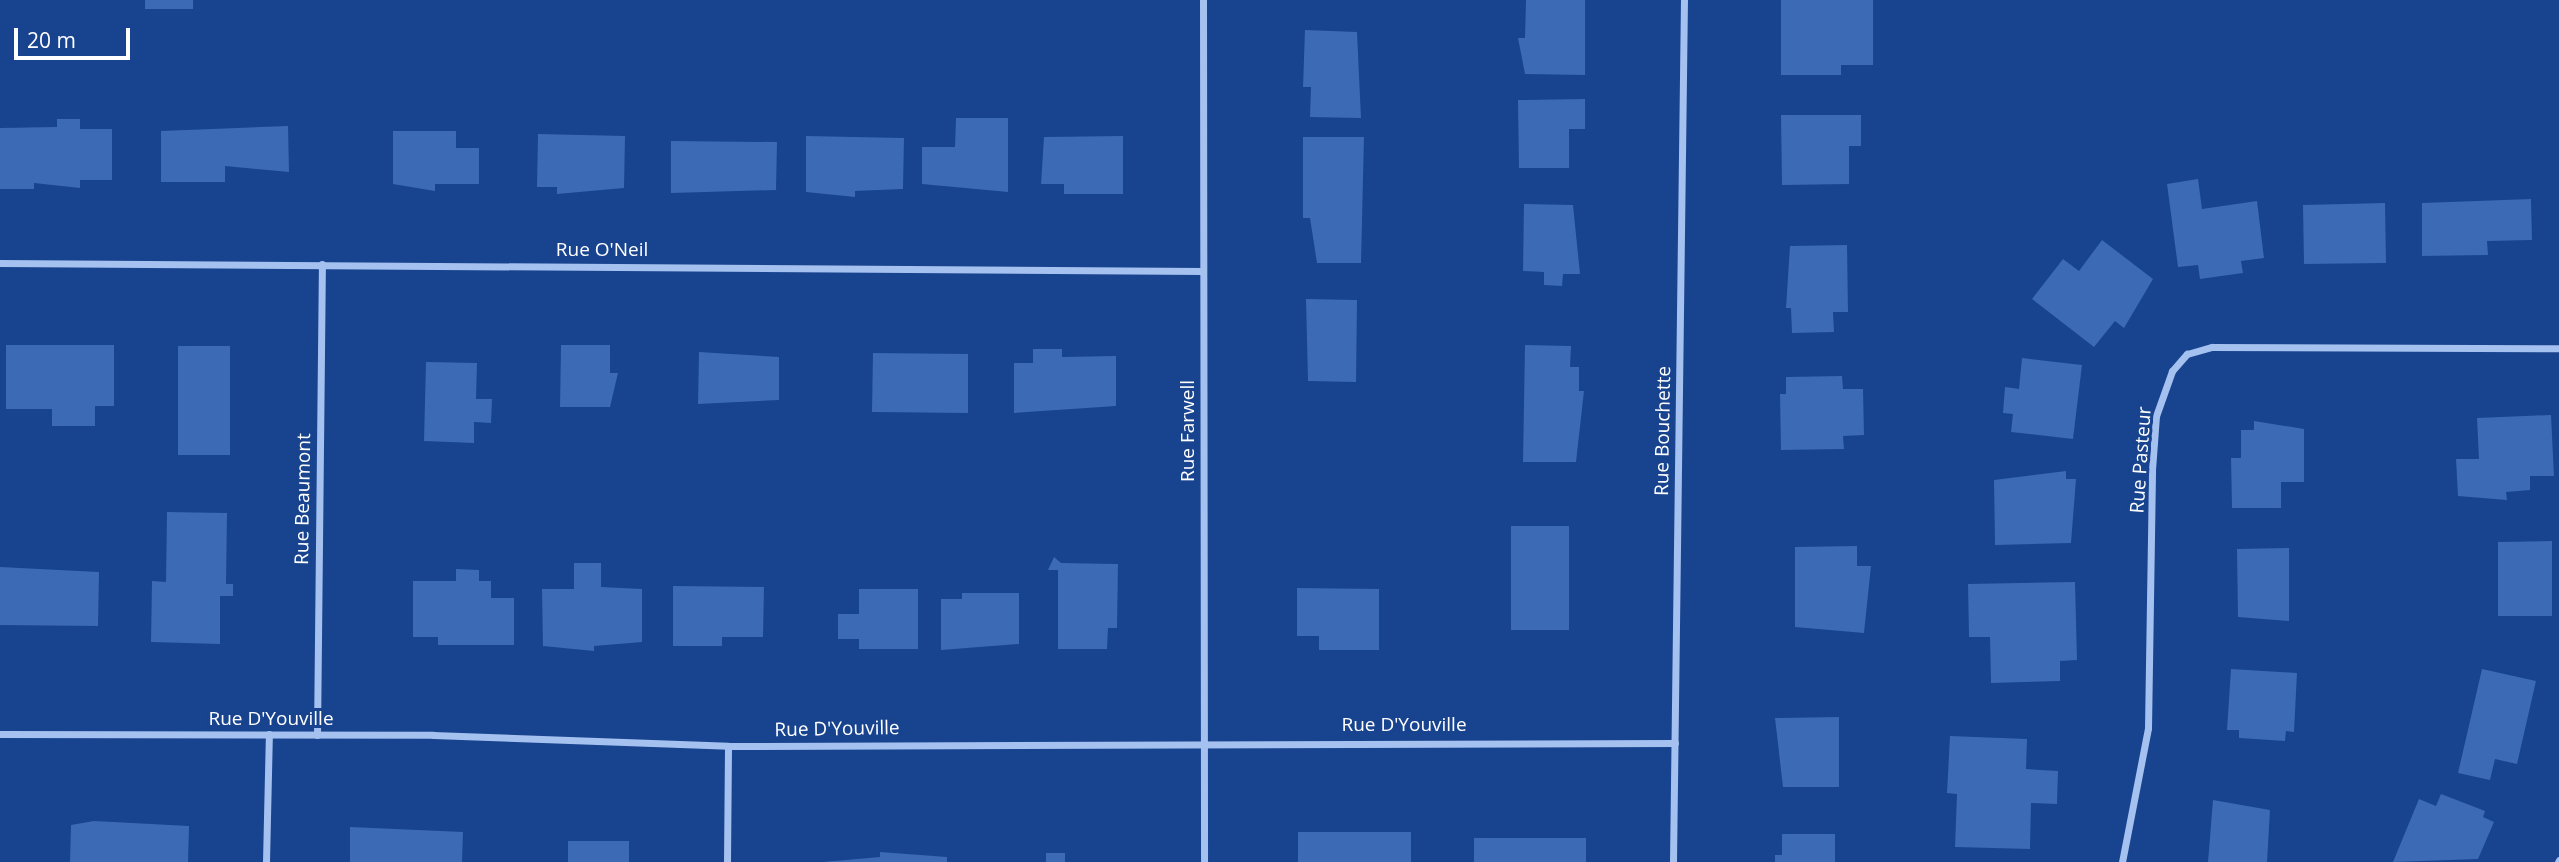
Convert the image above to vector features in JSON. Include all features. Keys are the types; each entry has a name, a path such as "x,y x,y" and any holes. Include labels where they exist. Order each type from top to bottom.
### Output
{"street":[{"name":"Rue Farwell","path":"1203,0 1204,862"},
{"name":"Rue Bouchette","path":"1673,862 1684,0"},
{"name":"Rue O'Neil","path":"0,263 1203,271"},
{"name":"Rue Beaumont","path":"317,735 322,264"},
{"name":"Rue Pasteur","path":"2122,862 2148,728 2152,470 2156,416 2172,371 2187,354 2212,347 2559,348"},
{"name":"Rue D'Youville","path":"0,734 269,734 728,746 1205,740 1675,743"},
{"path":"266,862 269,734"},
{"path":"727,862 728,746"}],"building":[{"path":"145,0 193,0 193,9 145,9"},
{"path":"1526,0 1585,0 1585,75 1525,74 1518,38 1525,38"},
{"path":"1781,0 1873,0 1873,65 1841,65 1841,75 1781,75"},
{"path":"1305,30 1357,32 1361,118 1310,117 1311,87 1303,87"},
{"path":"1585,99 1585,129 1569,129 1569,168 1519,168 1518,100"},
{"path":"1781,115 1861,115 1861,146 1849,146 1849,184 1782,185"},
{"path":"956,118 1008,118 1008,192 922,184 922,147 955,147"},
{"path":"57,119 80,119 80,129 112,129 112,180 80,180 80,188 34,183 34,189 0,189 0,128 57,127"},
{"path":"288,126 289,172 225,166 225,182 161,182 161,131"},
{"path":"393,131 456,131 456,148 479,148 479,184 435,184 435,191 393,184"},
{"path":"538,134 625,136 624,188 557,194 557,187 537,187"},
{"path":"806,136 904,138 903,189 855,191 855,197 806,192"},
{"path":"1123,136 1123,194 1064,194 1064,184 1041,184 1044,137"},
{"path":"1303,137 1364,137 1361,263 1317,263 1310,218 1303,218"},
{"path":"671,141 777,142 776,190 671,193"},
{"path":"2198,179 2202,209 2257,201 2264,258 2241,261 2243,273 2200,279 2198,265 2178,267 2167,184"},
{"path":"2531,199 2532,240 2487,241 2488,255 2422,256 2422,203"},
{"path":"2385,203 2386,263 2304,264 2303,205"},
{"path":"1524,204 1573,205 1580,274 1563,274 1562,286 1544,285 1544,272 1523,271"},
{"path":"2102,240 2153,279 2124,328 2115,321 2094,347 2032,299 2063,259 2079,271"},
{"path":"1847,245 1848,312 1833,312 1834,332 1792,333 1791,308 1786,308 1790,246"},
{"path":"1306,299 1357,300 1356,382 1308,381"},
{"path":"6,345 114,345 114,406 95,406 95,426 52,426 52,409 6,409"},
{"path":"561,345 610,345 610,373 618,373 610,407 560,407"},
{"path":"1525,345 1571,346 1570,367 1579,367 1579,391 1584,391 1576,462 1523,462"},
{"path":"178,346 230,346 230,455 178,455"},
{"path":"1033,349 1062,349 1062,357 1116,356 1116,406 1014,413 1014,363 1033,363"},
{"path":"699,352 779,357 779,400 698,404"},
{"path":"873,353 968,354 968,413 872,412"},
{"path":"2022,358 2082,365 2073,439 2011,432 2013,414 2003,413 2005,387 2019,389"},
{"path":"426,362 477,363 476,399 492,399 491,423 474,422 474,443 424,441"},
{"path":"1842,376 1843,389 1863,389 1864,435 1843,436 1844,449 1781,450 1780,394 1786,394 1786,377"},
{"path":"2551,415 2554,476 2530,476 2530,490 2506,492 2507,500 2458,496 2456,459 2479,459 2477,418"},
{"path":"2254,421 2304,429 2304,482 2281,482 2281,508 2232,508 2231,458 2241,458 2241,430 2254,430"},
{"path":"2066,471 2066,479 2076,479 2071,543 1995,545 1994,480"},
{"path":"167,512 227,513 226,584 233,584 233,596 220,596 220,644 151,642 152,581 166,582"},
{"path":"1511,526 1569,526 1569,630 1511,630"},
{"path":"2552,541 2552,616 2498,616 2498,542"},
{"path":"1857,546 1857,566 1871,566 1864,633 1795,627 1795,547"},
{"path":"2289,548 2289,621 2238,617 2237,549"},
{"path":"1054,557 1061,563 1118,564 1117,628 1108,628 1107,649 1058,649 1058,570 1048,570"},
{"path":"574,563 601,563 601,587 642,589 642,642 594,646 594,651 543,646 542,589 574,589"},
{"path":"0,567 99,572 98,626 0,625"},
{"path":"456,569 479,570 479,581 491,581 491,598 514,598 514,645 438,645 438,637 413,637 413,581 456,581"},
{"path":"2075,582 2077,660 2060,661 2060,681 1991,683 1990,637 1969,637 1968,584"},
{"path":"673,586 764,587 763,637 722,637 722,646 673,646"},
{"path":"1297,588 1379,589 1379,650 1319,650 1319,636 1297,636"},
{"path":"859,589 918,589 918,649 859,649 859,639 838,639 838,614 859,614"},
{"path":"962,593 1019,593 1019,644 941,650 941,599 962,599"},
{"path":"2231,669 2297,673 2294,732 2286,731 2285,741 2239,738 2239,730 2227,730"},
{"path":"2482,669 2536,681 2517,764 2495,759 2490,780 2458,773"},
{"path":"1839,717 1839,787 1783,787 1775,718"},
{"path":"1950,736 2027,739 2026,769 2058,771 2057,804 2031,803 2030,849 1955,847 1957,794 1947,793"},
{"path":"2441,794 2485,811 2483,817 2494,822 2478,859 2393,862 2419,799 2436,806"},
{"path":"2213,800 2270,810 2267,862 2208,862"},
{"path":"94,821 189,826 188,862 70,862 71,825"},
{"path":"350,827 463,832 462,862 350,862"},
{"path":"1298,832 1411,832 1411,862 1298,862"},
{"path":"1782,834 1835,834 1835,862 1775,862 1775,855 1782,855"},
{"path":"1474,838 1586,838 1586,862 1474,862"},
{"path":"568,841 629,841 629,862 568,862"},
{"path":"880,852 947,857 947,862 823,862 880,857"},
{"path":"1046,853 1065,853 1065,862 1046,862"}]}
